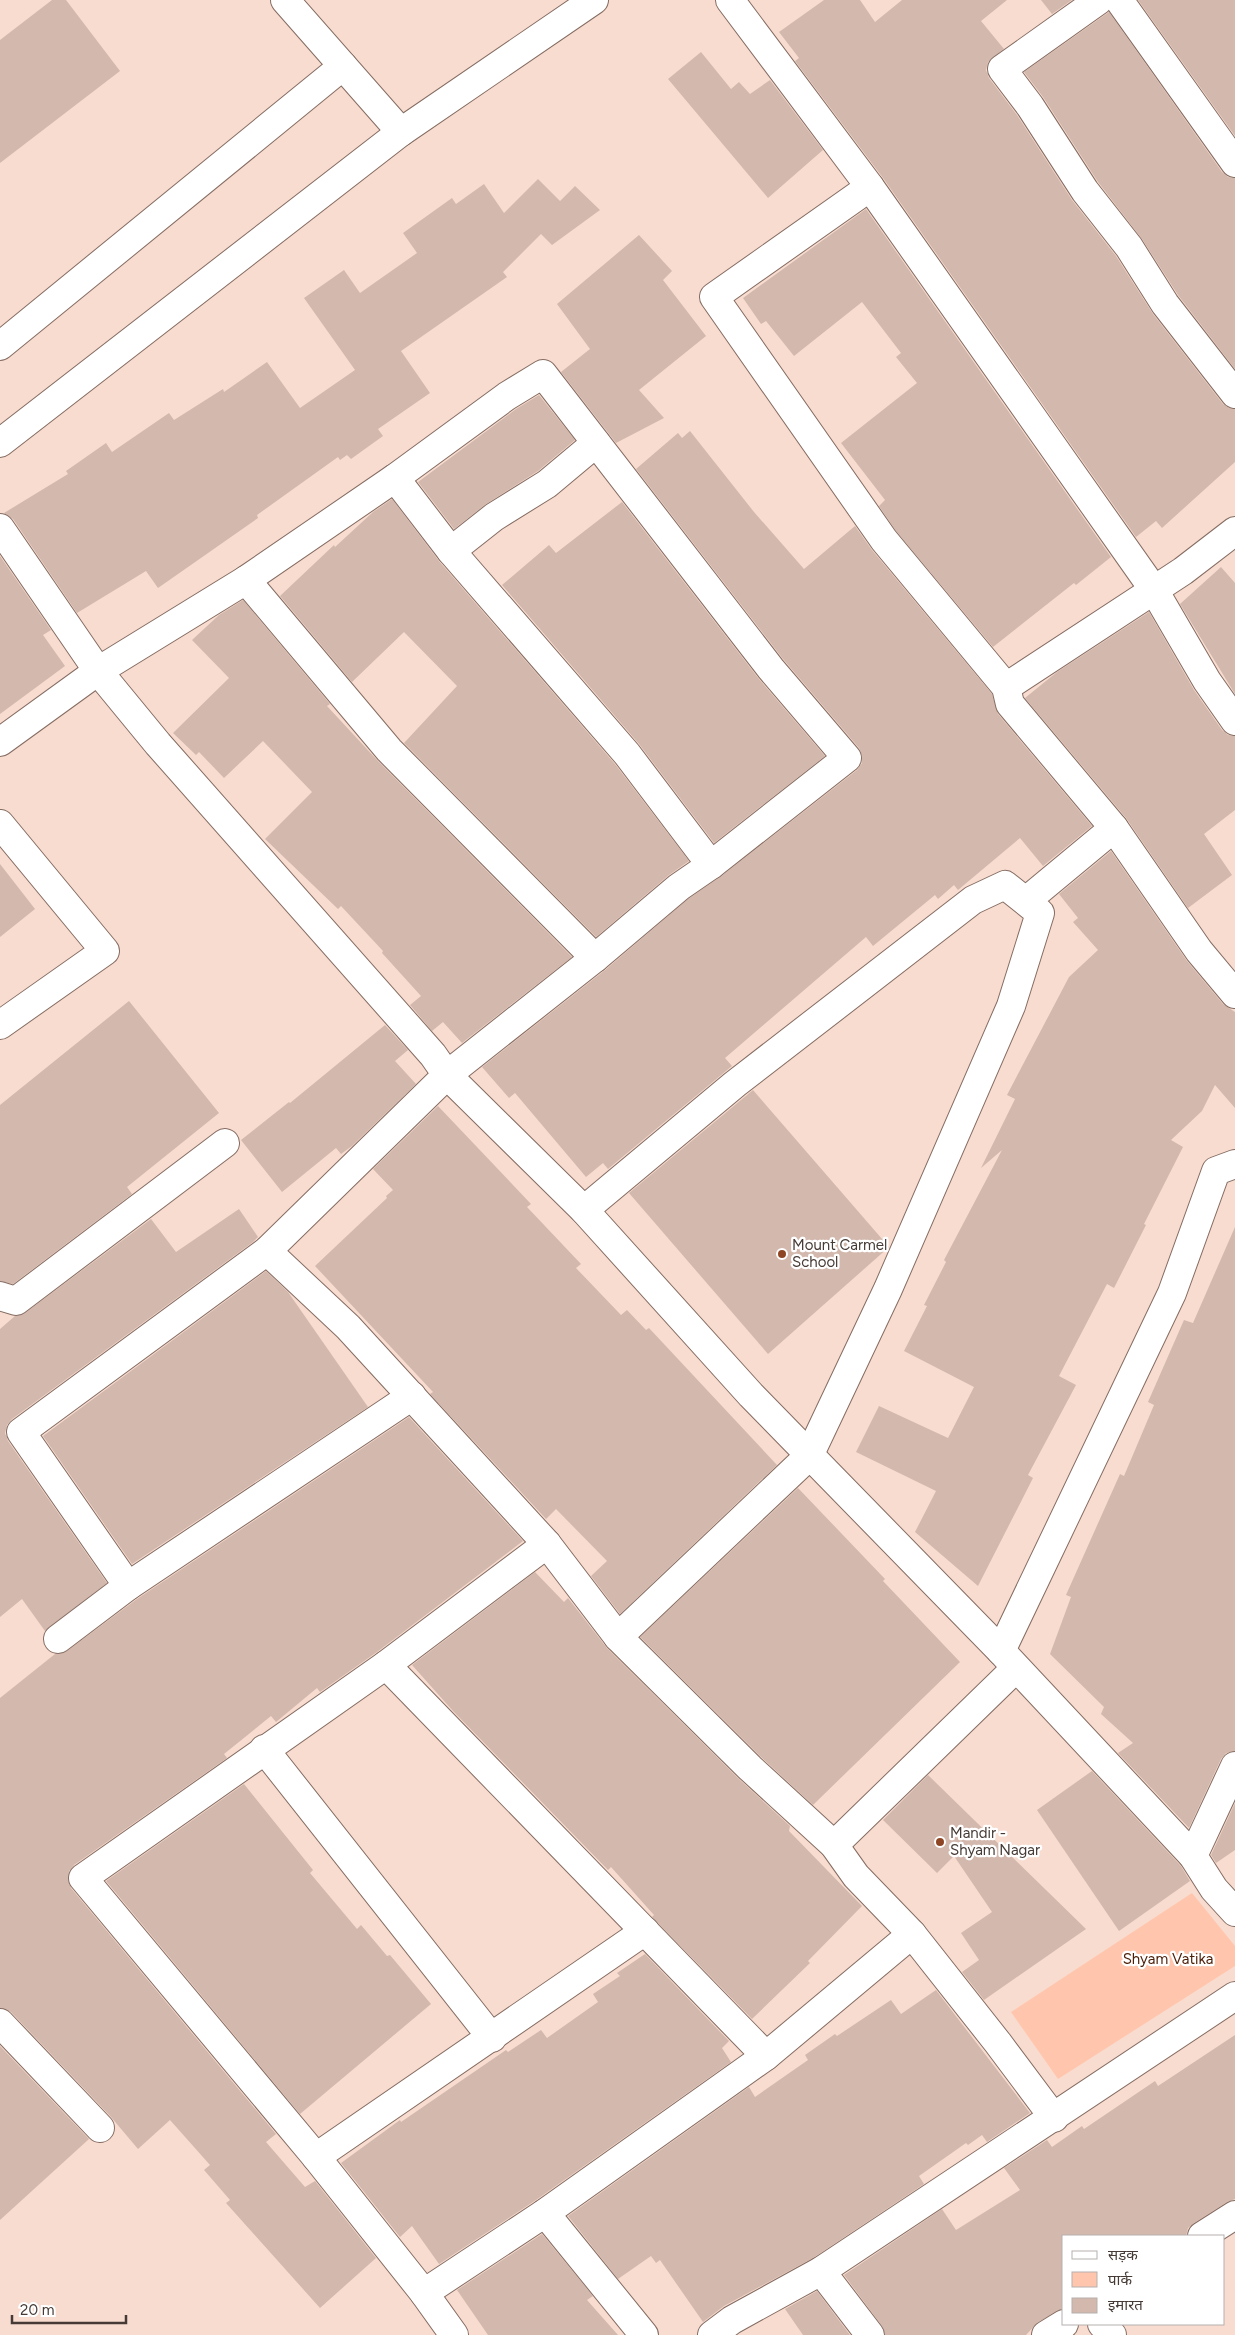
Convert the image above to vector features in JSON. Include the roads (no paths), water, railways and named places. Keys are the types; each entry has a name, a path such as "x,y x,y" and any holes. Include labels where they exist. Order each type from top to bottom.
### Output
{"street":[{"path":"285,0 401,132"},
{"path":"0,444 401,132 594,0"},
{"path":"730,0 870,187 1154,590 1207,681 1235,721"},
{"path":"1098,0 1002,69 1030,106 1085,191 1129,247 1165,304 1235,394"},
{"path":"1119,0 1235,163"},
{"path":"0,346 343,66"},
{"path":"870,187 714,297 884,540 1006,687 1010,704 1114,828 1199,951 1235,994"},
{"path":"0,742 98,671 246,580 396,478 507,396 543,374 771,669 847,758 711,866 679,887 595,958 447,1075 267,1251 21,1432 128,1586"},
{"path":"451,551 494,517 547,484 596,443"},
{"path":"396,478 451,551 627,754 711,866"},
{"path":"0,528 98,671 158,744 433,1055 447,1075 584,1210 751,1395 1008,1659 1193,1856 1214,1889 1235,1912"},
{"path":"1006,687 1154,590 1235,531"},
{"path":"246,580 390,750 595,958"},
{"path":"0,824 105,952 0,1025"},
{"path":"1026,901 1114,828"},
{"path":"584,1210 735,1084 973,900 1005,886 1040,913 1011,1006 888,1289 809,1456 618,1638"},
{"path":"0,1296 16,1301 225,1142"},
{"path":"834,1845 1008,1659 1172,1293 1216,1171 1235,1164"},
{"path":"267,1251 348,1327 547,1544 618,1638 750,1768 834,1845 856,1876 912,1934 1054,2118"},
{"path":"58,1639 128,1586 412,1396"},
{"path":"454,2335 424,2292 316,2157 84,1878 264,1749 386,1665 547,1544"},
{"path":"386,1665 766,2056"},
{"path":"264,1749 492,2038"},
{"path":"1193,1856 1235,1766"},
{"path":"316,2157 492,2038 645,1931"},
{"path":"424,2292 545,2213 766,2056 912,1934"},
{"path":"712,2335 732,2320 821,2271 1235,1996"},
{"path":"0,2023 100,2128"},
{"path":"545,2213 644,2335"},
{"path":"1204,2235 1235,2216"},
{"path":"821,2271 870,2335"},
{"path":"1046,2335 1062,2325"},
{"path":"1103,2325 1112,2335"}],"place":[{"name":"Mount Carmel School","path":"782,1254"},
{"name":"Mandir - Shyam Nagar","path":"940,1842"}],"park label":[{"name":"Shyam Vatika","path":"1168,1959"}]}
